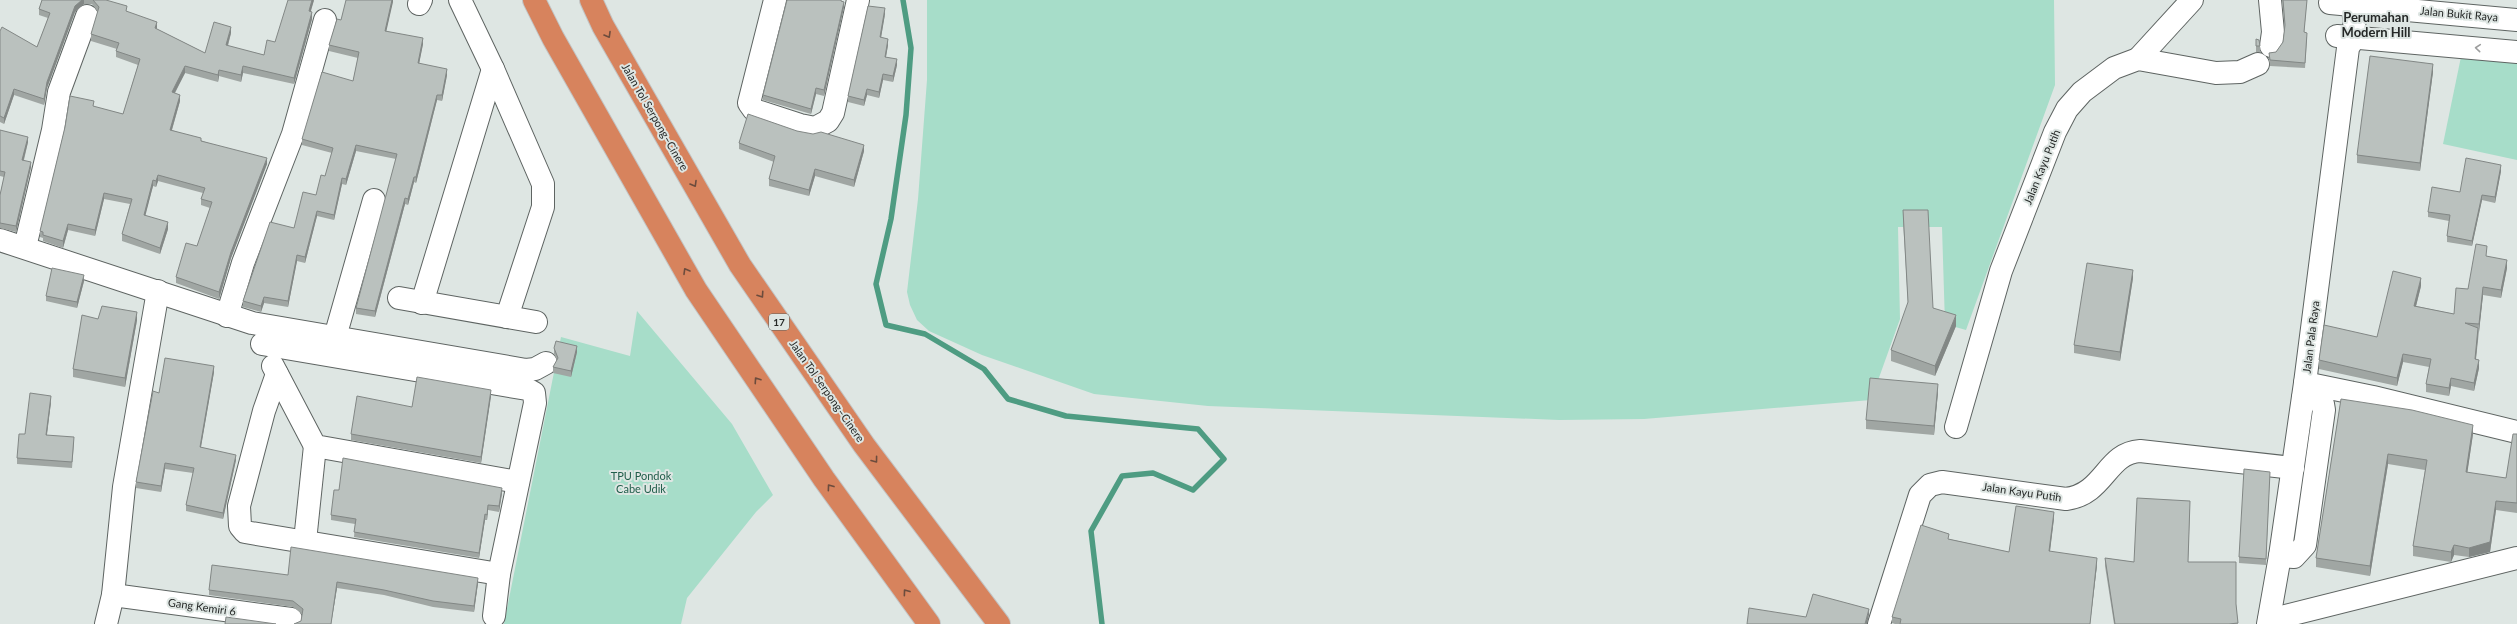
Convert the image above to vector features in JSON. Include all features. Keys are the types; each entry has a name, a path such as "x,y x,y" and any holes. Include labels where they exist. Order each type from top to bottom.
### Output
{"highway":[{"path":"534,0 553,38 696,290 824,479 929,624"},
{"name":"Jalan Tol Serpong–Cinere","path":"591,0 603,26 740,265 864,445 999,624"}],"street":[{"path":"460,0 493,69 542,184 543,206 507,317"},
{"path":"775,0 749,103 754,110 800,125 815,128 828,121 833,113 858,0"},
{"path":"2138,59 2192,0"},
{"path":"2270,0 2273,32 2270,46"},
{"name":"Jalan Bukit Raya","path":"2330,1 2353,2 2517,20"},
{"name":"Jalan Pala Raya","path":"2330,1 2347,40"},
{"name":"Jalan Pala Raya","path":"2268,622 2280,556 2304,390 2353,2"},
{"path":"24,247 53,130 59,92 87,16"},
{"path":"227,316 243,263 293,134 325,20"},
{"path":"2347,40 2517,52"},
{"path":"2138,59 2216,73 2240,72 2258,64"},
{"name":"Jalan Kayu Putih","path":"1956,427 2001,271 2056,132 2067,109 2082,92 2114,68 2138,59"},
{"path":"422,303 493,69"},
{"path":"334,337 374,200"},
{"path":"0,240 96,273 158,291 227,316 252,323 526,370 535,369 546,363"},
{"path":"106,624 113,595 124,487 158,291"},
{"path":"398,298 536,322"},
{"path":"252,323 315,446 305,541"},
{"path":"262,344 527,389 534,393 536,403 499,574 494,616"},
{"path":"277,374 262,419 239,506 238,517 245,532 499,574"},
{"path":"2304,390 2373,397 2517,432"},
{"path":"2280,556 2294,556 2299,553 2305,545 2324,410 2323,404 2314,399 2304,390"},
{"path":"315,446 518,482"},
{"name":"Jalan Kayu Putih","path":"1879,624 1920,495 1930,485 1942,482 2066,499 2078,497 2088,492 2122,456 2130,451 2293,468"},
{"path":"2268,622 2517,558"},
{"name":"Gang Kemiri 6","path":"113,595 291,619"}],"green space":[{"path":"927,0 2054,0 2055,85 1966,330 1945,324 1942,227 1898,227 1900,319 1871,400 1644,419 1559,420 1208,406 1094,394 982,355 929,331 917,320 910,305 907,292 918,199 927,80"},
{"path":"2462,52 2517,63 2517,160 2443,144"},
{"name":"TPU Pondok Cabe Udik","path":"637,311 732,424 773,495 756,512 687,598 681,624 504,624 561,337 630,356"}],"building":[{"path":"42,0 82,0 75,6 47,82 44,99 14,89 4,118 0,116 0,31 2,27 37,47 50,13 39,9"},
{"path":"93,0 106,0 127,6 126,11 157,22 155,28 205,53 214,22 231,27 226,45 264,55 267,40 275,42 288,0 312,0 309,11 312,12 294,78 243,66 241,75 219,70 218,75 185,66 172,92 180,95 170,130 201,138 201,141 267,158 231,252 219,292 176,277 186,243 197,246 212,202 201,199 205,188 158,175 156,181 153,180 144,215 168,222 160,248 122,234 132,199 104,193 95,230 68,224 63,241 43,235 43,232 40,231 65,127 70,96 94,101 93,106 123,114 140,59 116,51 119,43 91,34 99,7"},
{"path":"346,0 392,0 385,31 423,38 418,63 447,69 442,95 437,95 416,177 414,177 408,199 405,198 375,311 356,308 397,154 356,145 346,179 342,178 334,215 317,211 305,257 297,255 288,301 264,297 261,306 243,301 270,222 294,228 303,192 316,195 321,175 325,176 333,148 302,139 322,72 353,81 359,52 329,45 337,19 341,20"},
{"path":"787,0 841,0 844,2 824,90 816,88 811,109 763,95"},
{"path":"2283,0 2307,0 2304,32 2307,33 2305,63 2270,60 2269,53 2276,52 2283,42 2285,25"},
{"path":"868,6 885,8 880,37 888,39 885,57 897,59 893,76 883,74 879,92 867,89 864,100 848,96"},
{"path":"2256,39 2259,40 2260,46 2256,46"},
{"path":"2370,56 2433,64 2420,163 2357,155"},
{"path":"748,114 797,131 813,134 821,132 864,145 854,180 815,169 809,190 769,179 775,156 739,143"},
{"path":"0,130 28,137 22,160 31,162 16,226 0,223 0,195 5,172 0,171"},
{"path":"2466,158 2501,165 2495,197 2482,195 2472,241 2447,236 2450,215 2428,212 2432,187 2460,192"},
{"path":"1903,210 1928,210 1933,308 1956,315 1935,366 1891,350 1908,302"},
{"path":"2476,244 2487,246 2486,256 2507,260 2501,290 2483,287 2479,324 2465,323 2478,328 2475,359 2479,360 2474,383 2451,378 2449,388 2426,384 2431,359 2403,354 2397,378 2319,360 2324,325 2377,337 2393,271 2421,278 2414,306 2454,314 2456,288 2468,289"},
{"path":"2087,263 2133,270 2120,352 2074,345"},
{"path":"52,268 84,275 77,302 46,296"},
{"path":"102,306 137,312 125,378 73,369 82,315 98,319"},
{"path":"556,341 577,346 571,371 553,367 558,358 554,348"},
{"path":"165,358 214,366 200,447 236,455 223,513 186,505 194,468 165,463 161,486 136,482 153,391 159,393"},
{"path":"417,377 491,390 481,457 351,434 357,396 412,407"},
{"path":"1870,378 1938,384 1934,426 1866,420"},
{"path":"30,393 51,396 46,435 74,437 72,462 17,458 19,434 25,434"},
{"path":"2341,399 2412,410 2473,425 2466,472 2506,478 2513,434 2517,434 2517,503 2496,501 2490,542 2469,548 2454,545 2451,552 2413,546 2427,460 2388,454 2370,566 2316,558"},
{"path":"343,458 502,488 499,506 488,505 487,515 485,514 479,553 354,532 356,519 331,515 334,490 339,490"},
{"path":"2244,469 2270,472 2266,559 2239,557"},
{"path":"2137,498 2190,501 2188,562 2236,562 2236,604 2238,623 2115,624 2105,558 2134,562"},
{"path":"2016,506 2054,512 2049,551 2097,558 2090,624 1900,624 1901,619 1892,617 1921,525 1949,534 1948,539 2009,552"},
{"path":"291,547 478,578 474,606 433,601 384,590 337,582 331,624 294,624 301,621 303,609 293,601 209,590 212,565 288,575"},
{"path":"1813,594 1869,609 1865,624 1747,624 1749,608 1806,617"},
{"path":"226,617 276,624 225,624"}],"waterway":[{"path":"903,0 911,48 906,115 891,219 876,284 886,325 925,334 984,369 1008,399 1066,416 1198,429 1224,459 1193,490 1153,473 1122,476 1091,531 1102,624"}],"district":[{"name":"Perumahan Modern Hill","path":"2376,24"}]}
